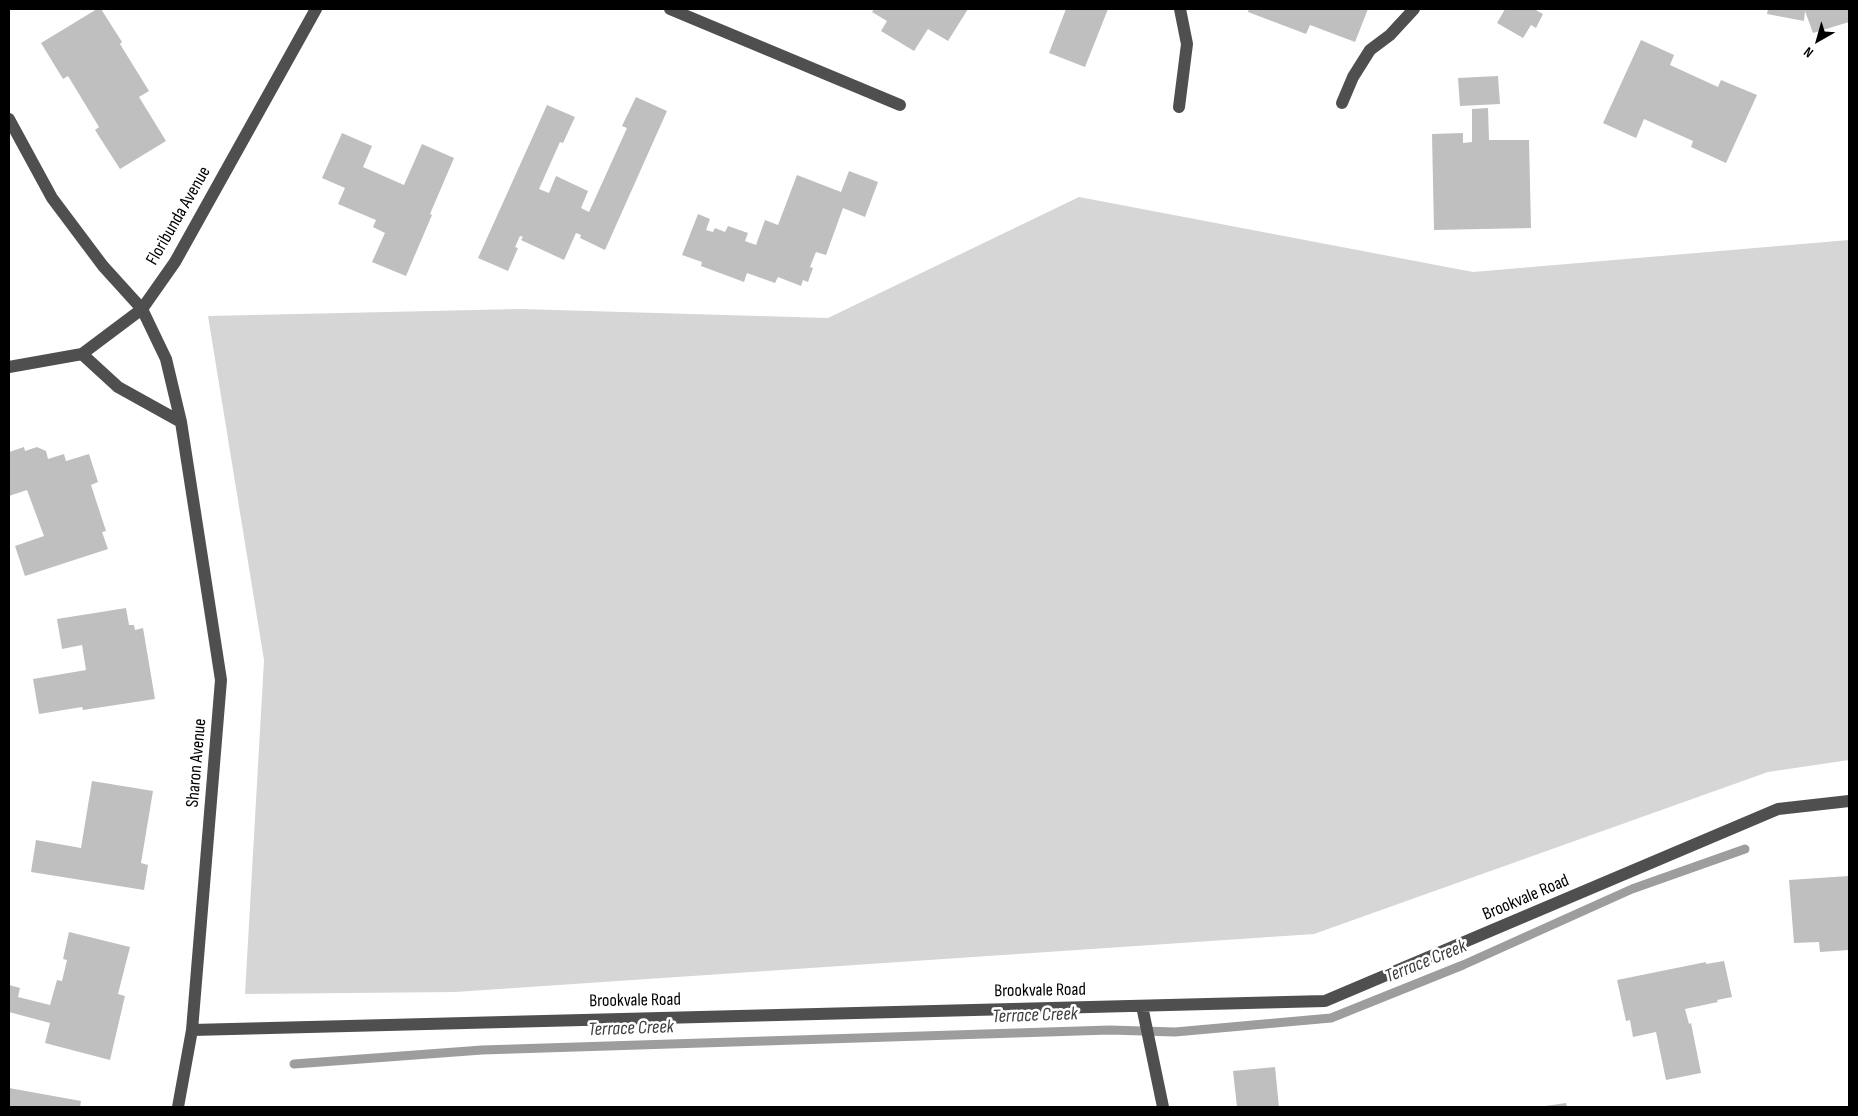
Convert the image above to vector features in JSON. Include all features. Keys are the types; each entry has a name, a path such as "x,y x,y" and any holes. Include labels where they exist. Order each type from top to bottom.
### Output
{"street":[{"name":"Floribunda Avenue","path":"9,367 82,354 142,309 175,262 316,9"},
{"path":"670,9 900,104"},
{"path":"1179,107 1187,44 1180,9"},
{"path":"1342,103 1353,77 1370,50 1390,35 1414,9"},
{"name":"Sharon Avenue","path":"9,119 52,198 103,266 142,309 166,359 181,422 221,680 192,1030 178,1107"},
{"path":"82,354 118,387 181,422"},
{"name":"Brookvale Road","path":"192,1030 1143,1008 1325,1001 1778,809 1849,801"},
{"path":"1143,1008 1163,1107"}],"shaded area":[{"path":"1079,197 1473,272 1849,240 1849,760 1768,772 1314,934 455,992 245,994 264,660 208,316 520,309 828,318"}],"building":[{"path":"97,9 101,9 122,42 120,44 149,91 139,97 166,141 120,169 95,130 99,127 68,76 63,79 41,43"},
{"path":"874,9 968,9 948,41 928,29 914,51 881,31 887,21 872,12"},
{"path":"1066,9 1108,9 1085,67 1049,53"},
{"path":"1249,9 1368,9 1355,42 1310,25 1306,34 1248,12"},
{"path":"1505,9 1534,9 1543,14 1536,28 1531,25 1523,38 1497,23"},
{"path":"1768,9 1849,9 1849,22 1813,33 1805,11 1804,21 1767,14"},
{"path":"1641,40 1674,55 1670,65 1718,87 1721,80 1757,95 1726,163 1691,147 1693,141 1644,119 1636,138 1603,123"},
{"path":"1498,76 1500,104 1460,106 1458,78"},
{"path":"636,97 667,111 605,250 580,238 581,235 576,233 564,260 521,240 523,237 520,236 515,247 518,248 508,271 478,258 547,105 575,117 563,143 560,142 539,189 549,193 556,176 588,191 581,208 589,212 627,128 622,126"},
{"path":"1488,108 1489,140 1529,140 1531,228 1434,230 1432,134 1463,133 1463,143 1472,142 1472,109"},
{"path":"342,133 372,146 363,167 404,185 422,144 454,158 406,276 372,262 385,233 373,227 376,220 338,204 345,188 322,178"},
{"path":"849,171 878,182 865,217 843,208 826,255 816,252 810,267 813,268 808,282 803,280 801,286 778,277 775,283 747,273 744,282 701,266 702,262 682,255 698,214 710,219 706,230 713,232 715,228 725,232 728,226 748,233 745,241 756,245 765,220 778,225 797,175 841,192"},
{"path":"24,447 25,451 37,447 46,451 48,459 64,454 66,461 89,454 98,482 91,485 106,531 102,532 108,549 25,576 15,546 44,536 27,490 9,496 9,452"},
{"path":"126,608 129,625 134,625 135,630 143,628 155,699 83,710 82,707 39,714 33,679 86,670 82,645 62,649 57,619"},
{"path":"92,781 153,791 141,863 148,865 144,890 31,872 36,840 81,848"},
{"path":"1849,876 1849,950 1820,952 1819,942 1794,943 1789,880"},
{"path":"69,932 130,947 118,994 125,996 110,1060 45,1043 50,1023 9,1012 9,985 20,988 18,997 50,1005 57,980 62,981 67,960 63,959"},
{"path":"1724,961 1732,997 1685,1009 1689,1024 1691,1023 1701,1073 1666,1080 1656,1032 1633,1037 1630,1020 1626,1021 1617,980 1706,962 1706,964"},
{"path":"1275,1067 1279,1107 1237,1107 1233,1071"},
{"path":"9,1088 81,1101 80,1107 9,1107"},
{"path":"1566,1103 1567,1107 1545,1107 1545,1106"}],"waterway":[{"name":"Terrace Creek","path":"294,1064 482,1050 1110,1030 1175,1032 1331,1018 1463,965 1632,889 1745,849"}]}
